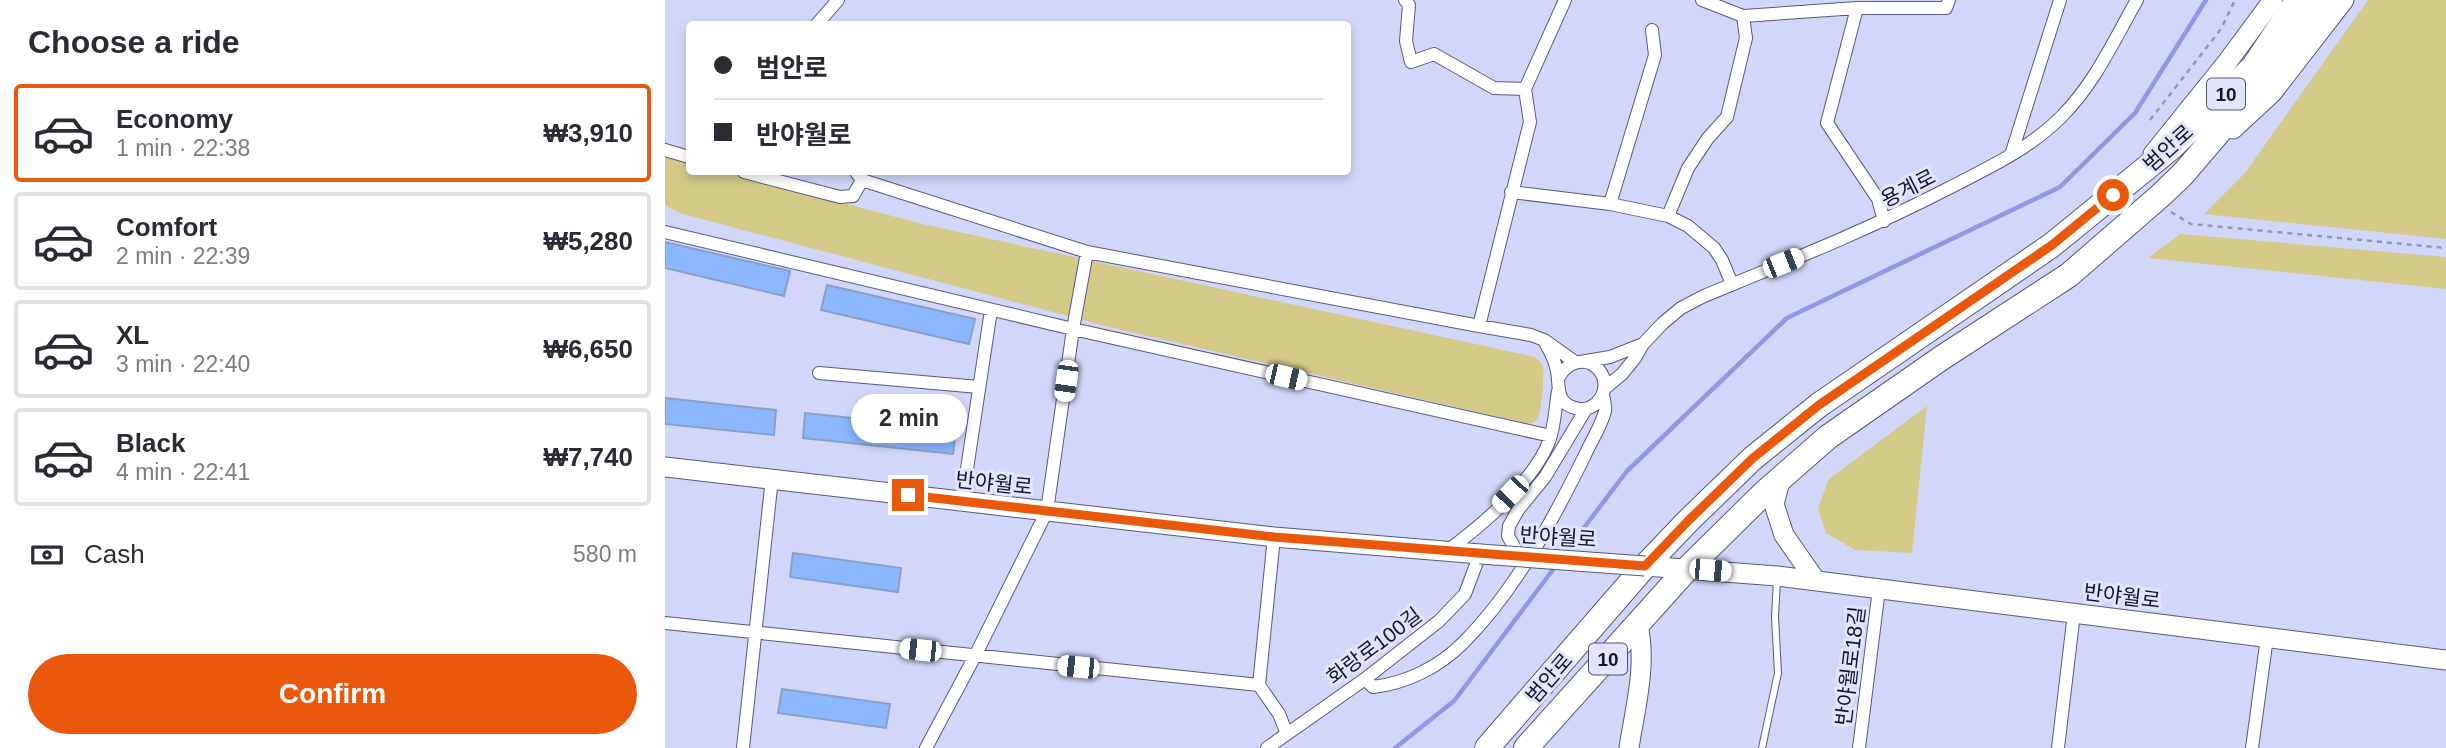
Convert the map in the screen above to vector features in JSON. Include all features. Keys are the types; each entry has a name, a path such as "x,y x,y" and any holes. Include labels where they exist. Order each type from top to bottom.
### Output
{"highway":[{"name":"범안로","path":"1487,748 1645,566 1753,458 1819,405 2052,245 2172,147 2254,66 2298,0"},
{"name":"범안로","path":"1527,748 1688,569 1781,478 1828,437 1940,359 2069,275 2183,174 2324,0"}],"main road":[{"path":"2139,174 2273,0"},
{"path":"2183,174 2272,93 2344,0"},
{"name":"반야월로","path":"665,467 1274,537 1777,576 2446,660"},
{"path":"1781,478 1773,504 1784,535 1816,581"},
{"path":"1629,748 1642,664 1642,641 1638,625"}],"street":[{"path":"820,21 838,0"},
{"path":"1405,0 1409,5 1406,41 1411,62 1434,54 1494,88 1525,89"},
{"path":"1479,326 1530,122 1525,89 1565,0"},
{"path":"1702,0 1743,16 1857,8 1945,8 1949,0"},
{"path":"2011,155 2060,0"},
{"name":"용계로","path":"1604,391 1622,374 1643,344 1681,308 1884,221 2011,155 2045,131 2080,96 2095,75 2137,0"},
{"path":"1857,8 1827,123 1878,199 1884,221"},
{"path":"1668,215 1688,168 1708,138 1727,117 1746,37 1743,16"},
{"path":"1610,204 1655,55 1652,30"},
{"path":"665,150 686,156"},
{"path":"756,175 840,197 853,196 859,176 1087,252 1531,335 1579,362 1591,363 1602,373 1605,413 1565,496 1531,554 1483,619 1449,655 1416,676 1393,685 1374,687 1365,679"},
{"path":"1511,192 1610,204 1668,215 1688,226 1714,248 1732,284"},
{"path":"665,232 1073,329 1551,436"},
{"path":"926,748 1047,512 1073,329 1087,252"},
{"path":"962,502 991,310"},
{"path":"1544,340 1559,377"},
{"name":"용계로","path":"1579,362 1610,357 1643,344"},
{"path":"1446,552 1470,534 1521,484 1536,465 1551,436 1559,377 1562,370 1579,362"},
{"path":"819,373 979,387"},
{"path":"1558,391 1560,398 1571,407 1586,409"},
{"path":"1520,557 1508,536 1509,526 1518,510 1545,477 1586,409 1599,401 1604,391"},
{"path":"743,748 772,478"},
{"path":"1274,537 1259,685 1279,714 1287,734"},
{"name":"화랑로100길","path":"1267,748 1365,679 1455,606 1465,594 1480,554"},
{"name":"반야월로18길","path":"1859,748 1879,589"},
{"path":"2058,748 2074,613"},
{"path":"665,623 1259,685"},
{"path":"2252,748 2267,637"}],"lane":[{"path":"1762,748 1778,673 1775,617 1777,576"}],"path":[{"path":"2150,120 2221,29 2235,0"},
{"path":"2153,202 2191,224 2446,248"}],"shaded area":[{"path":"2368,0 2446,0 2446,239 2204,214 2245,173"},
{"path":"665,155 686,160 686,175 738,175 922,224 1535,357 1543,370 1539,415 1535,422 1529,424 1109,327 679,213 665,205"},
{"path":"2180,234 2446,257 2446,289 2148,258"},
{"path":"1927,406 1912,553 1855,550 1826,533 1818,508 1829,479"}],"building":[{"path":"665,242 790,271 784,296 665,268"},
{"path":"827,285 975,319 969,344 821,310"},
{"path":"665,398 776,410 774,435 665,424"},
{"path":"805,413 956,429 953,454 803,438"},
{"path":"793,553 901,568 898,592 790,577"},
{"path":"782,689 890,704 886,728 778,713"}],"waterway":[{"path":"1564,554 1627,471 1787,318 2060,187 2135,113 2206,0"},
{"path":"1395,748 1454,701 1555,567"}],"route":[{"path":"908,495 1274,537 1645,566 1753,458 1819,405 2052,245 2113,195"}]}
